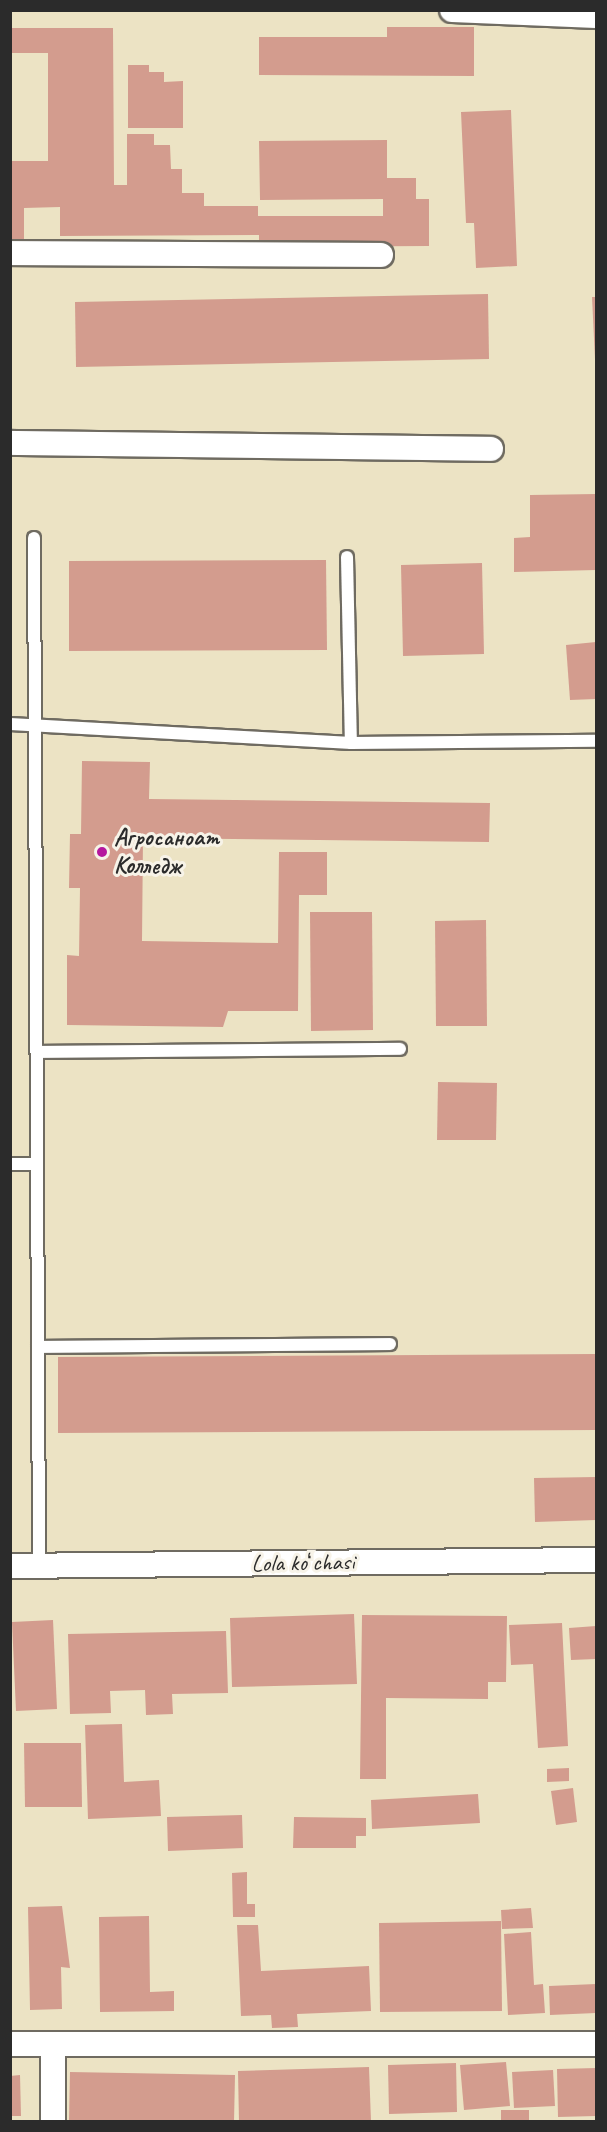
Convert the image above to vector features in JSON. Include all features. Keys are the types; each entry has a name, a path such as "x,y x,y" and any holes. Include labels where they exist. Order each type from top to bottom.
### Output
{"street":[{"path":"453,10 597,16"},
{"path":"10,253 381,255"},
{"path":"10,443 491,449"},
{"name":"Lola koʻchasi","path":"10,1566 597,1560"},
{"path":"10,2044 53,2046 597,2044"},
{"path":"53,2046 53,2121"}],"lane":[{"path":"34,538 39,1565"},
{"path":"346,557 351,742"},
{"path":"10,724 36,723 351,742 597,741"},
{"path":"37,1052 400,1049"},
{"path":"10,1164 37,1164"},
{"path":"38,1347 390,1344"}],"building":[{"path":"387,27 474,27 474,76 259,75 259,37 387,37"},
{"path":"10,28 113,28 114,185 127,185 127,134 154,134 154,145 170,145 171,169 182,169 182,193 204,193 204,206 258,206 258,216 383,216 383,199 260,200 259,141 387,140 387,178 416,178 416,199 429,199 429,246 259,247 259,235 60,236 60,207 24,208 24,242 10,242 10,161 48,161 48,53 10,53"},
{"path":"128,65 149,65 149,72 164,72 164,82 183,81 183,128 128,128"},
{"path":"511,110 517,266 476,268 474,223 466,223 461,112"},
{"path":"488,294 489,359 76,367 75,302"},
{"path":"592,297 596,297 596,359 595,359"},
{"path":"596,494 596,570 514,572 514,538 530,537 530,495"},
{"path":"326,560 327,650 69,651 69,561"},
{"path":"482,563 484,654 403,656 401,565"},
{"path":"596,642 596,699 570,700 566,645"},
{"path":"82,761 150,762 149,799 490,803 489,842 143,838 142,941 278,943 279,852 327,852 327,895 299,895 298,1011 228,1011 223,1027 67,1025 67,955 79,956 80,888 69,888 70,834 81,834"},
{"path":"310,912 372,912 373,1030 311,1031"},
{"path":"486,920 487,1026 436,1026 435,921"},
{"path":"438,1082 497,1083 496,1140 437,1140"},
{"path":"596,1354 596,1430 58,1433 58,1357"},
{"path":"596,1477 596,1520 535,1522 534,1478"},
{"path":"354,1614 357,1684 232,1687 230,1618"},
{"path":"362,1615 507,1616 506,1682 488,1682 488,1699 386,1698 386,1779 360,1779"},
{"path":"53,1620 57,1709 16,1711 12,1622"},
{"path":"562,1623 568,1746 538,1748 533,1664 511,1665 509,1625"},
{"path":"596,1626 596,1659 571,1660 569,1628"},
{"path":"226,1631 228,1693 172,1694 173,1714 146,1715 145,1690 110,1691 111,1713 70,1714 68,1634"},
{"path":"122,1724 124,1782 159,1780 161,1816 88,1819 85,1725"},
{"path":"24,1743 81,1743 82,1807 25,1807"},
{"path":"569,1768 569,1781 547,1782 547,1769"},
{"path":"573,1788 577,1822 556,1825 551,1791"},
{"path":"478,1794 480,1823 372,1829 371,1800"},
{"path":"242,1815 243,1848 168,1851 167,1817"},
{"path":"294,1817 366,1818 366,1836 356,1836 356,1848 293,1848"},
{"path":"247,1872 247,1904 255,1904 255,1917 233,1917 232,1873"},
{"path":"62,1906 70,1968 61,1967 62,2009 30,2010 28,1907"},
{"path":"531,1908 533,1928 502,1929 501,1910"},
{"path":"149,1916 150,1992 174,1991 174,2011 100,2012 99,1917"},
{"path":"501,1921 502,2011 380,2012 379,1923"},
{"path":"237,1925 258,1925 261,1971 369,1966 371,2011 297,2014 298,2027 272,2028 271,2015 241,2016"},
{"path":"531,1932 534,1985 543,1984 545,2013 508,2015 504,1934"},
{"path":"596,1984 596,2013 550,2015 549,1986"},
{"path":"506,2062 510,2106 464,2110 460,2065"},
{"path":"456,2063 457,2112 389,2114 388,2065"},
{"path":"369,2067 371,2122 239,2122 238,2071"},
{"path":"596,2068 596,2116 558,2117 557,2069"},
{"path":"553,2070 555,2106 514,2108 512,2072"},
{"path":"70,2072 235,2075 234,2122 69,2122"},
{"path":"20,2075 21,2116 10,2116 10,2076"},
{"path":"501,2110 529,2110 529,2122 501,2122"}],"place":[{"name":"Агросаноат Колледж","path":"102,852"}]}
